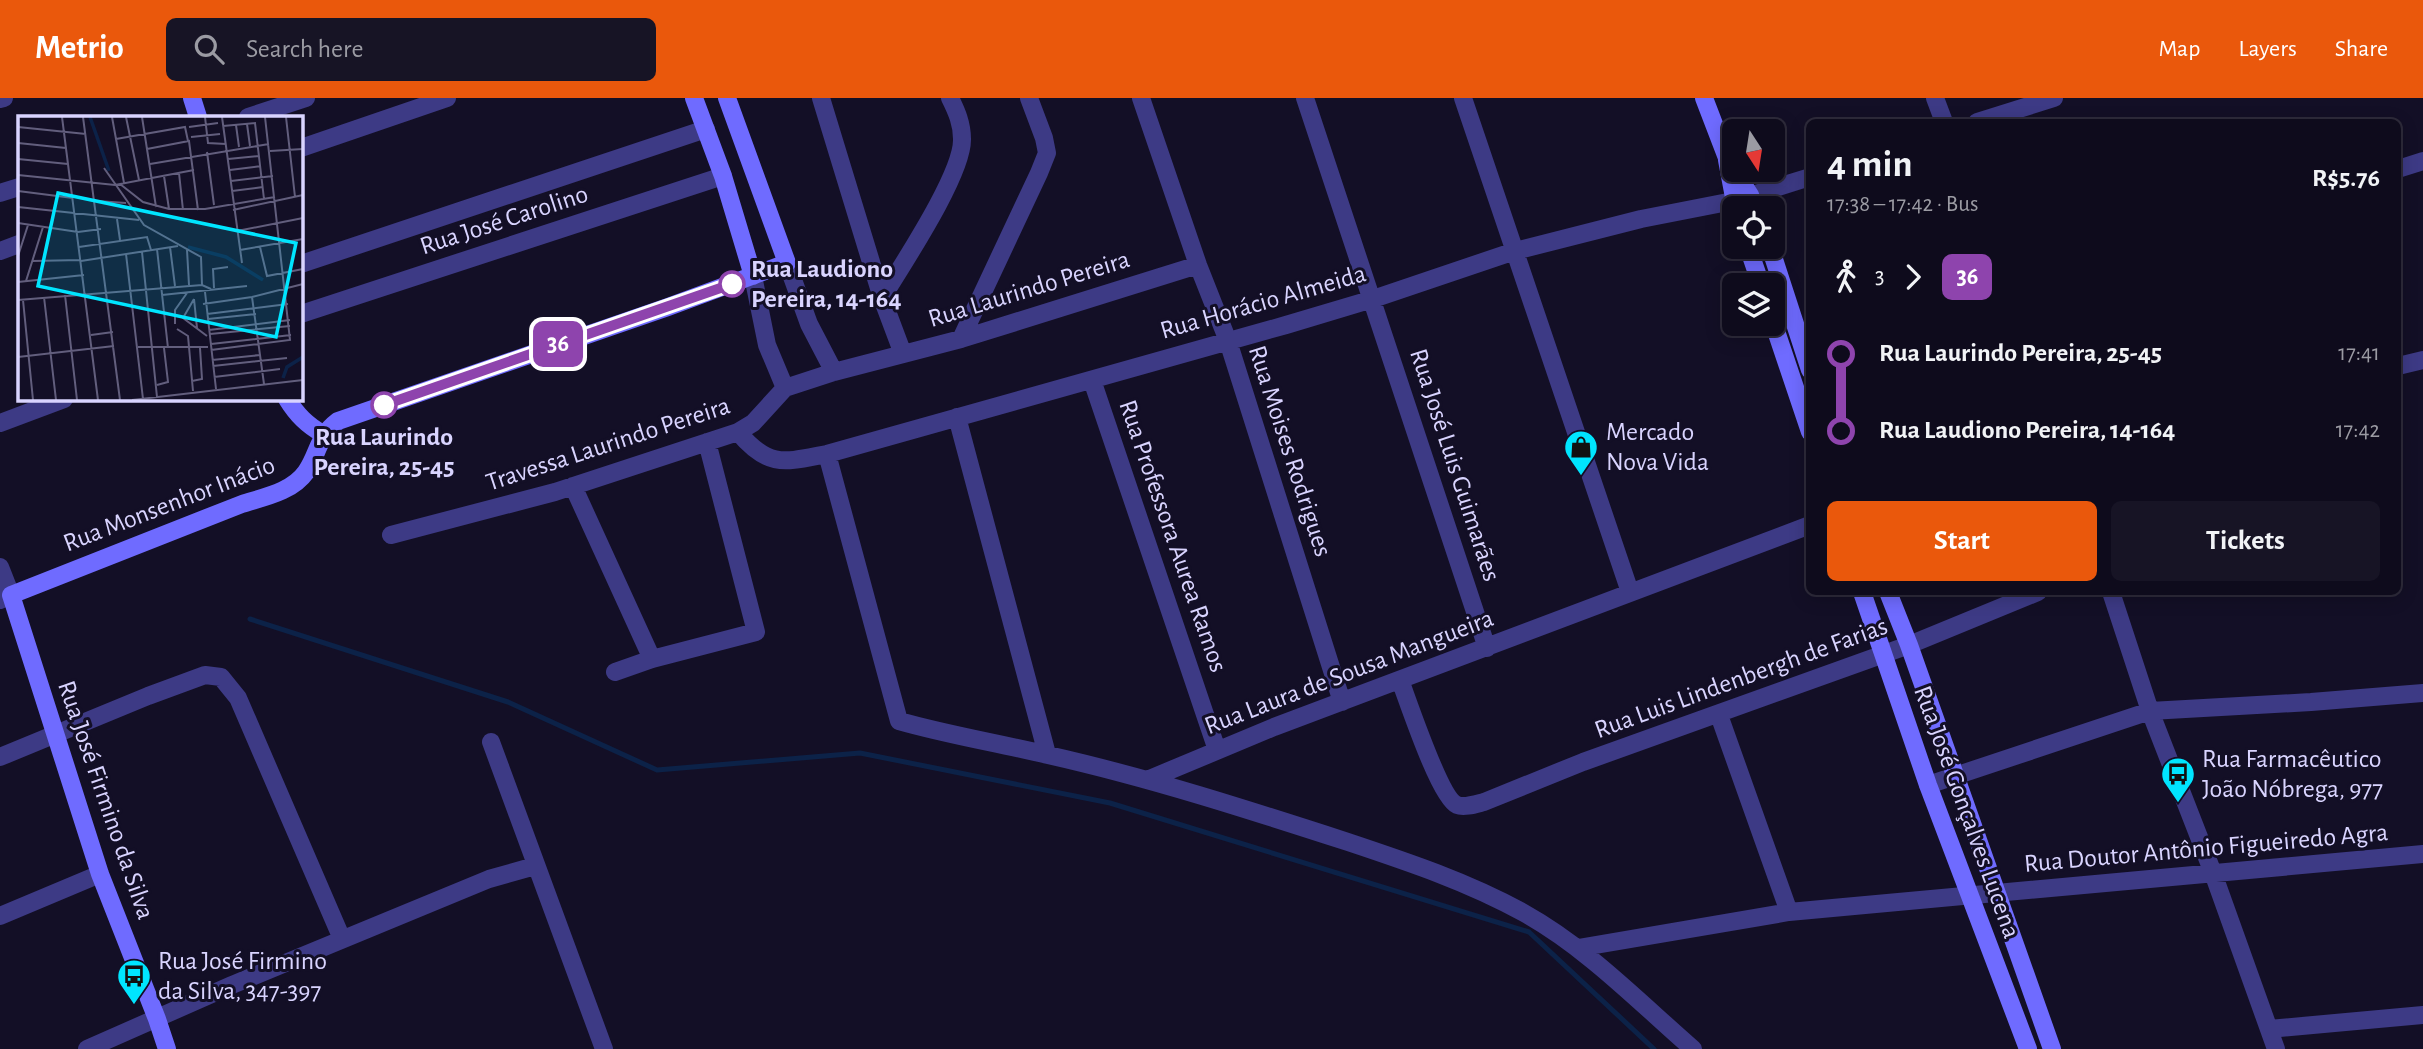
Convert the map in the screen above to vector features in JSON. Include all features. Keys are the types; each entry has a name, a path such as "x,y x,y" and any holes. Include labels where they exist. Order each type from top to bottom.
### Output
{"street":[{"path":"192,98 198,116"},
{"path":"251,116 306,98"},
{"path":"303,147 447,98"},
{"path":"694,98 723,176 753,276 767,345 785,388"},
{"path":"727,98 809,324 834,372"},
{"path":"821,98 882,298 903,354"},
{"path":"882,298 932,214 959,160 962,140 960,117 950,98"},
{"path":"961,339 1046,153 1044,138 1029,98"},
{"name":"Rua Moises Rodrigues","path":"1141,98 1198,265 1228,341 1342,702"},
{"name":"Rua José Luis Guimarães","path":"1305,98 1487,648"},
{"path":"1463,98 1630,592"},
{"path":"1704,98 1722,142"},
{"path":"1935,98 1943,119"},
{"path":"1988,119 2054,98"},
{"name":"Rua José Carolino","path":"303,263 706,129"},
{"path":"2401,168 2423,161"},
{"name":"Rua José Carolino","path":"303,313 723,176"},
{"name":"Rua Horácio Almeida","path":"1762,196 1806,179"},
{"path":"0,193 18,187"},
{"name":"Rua Horácio Almeida","path":"738,432 752,449 773,460 827,454 1373,299 1515,251 1641,219 1722,206"},
{"path":"0,251 18,244"},
{"path":"1774,259 1806,358"},
{"path":"289,401 296,414 323,435 338,421 787,263"},
{"name":"Rua Laurindo Pereira","path":"785,388 834,372 961,339 1198,265"},
{"path":"1778,336 1806,420"},
{"path":"2401,365 2423,360"},
{"name":"Rua Professora Aurea Ramos","path":"1092,380 1217,750"},
{"name":"Travessa Laurindo Pereira","path":"391,535 470,516 573,486 738,432 753,423 785,388"},
{"path":"0,423 59,401"},
{"path":"957,417 1047,754"},
{"name":"Rua Monsenhor Inácio","path":"5,597 242,504 281,492 300,479 307,470 323,435"},
{"path":"615,673 652,659 757,632 707,442"},
{"path":"827,454 899,721 945,734 1047,754 1147,780 1262,814 1462,882 1523,912 1578,948 1693,1049"},
{"path":"573,486 652,659"},
{"name":"Rua Laura de Sousa Mangueira","path":"1147,780 1217,750 1806,526"},
{"name":"Rua José Firmino da Silva","path":"0,567 5,597 55,733 100,874 158,1019 167,1049"},
{"name":"Rua José Gonçalves Lucena","path":"1862,595 1928,785 2028,1049"},
{"name":"Rua José Gonçalves Lucena","path":"1889,595 1956,775 2052,1049"},
{"name":"Rua Luis Lindenbergh de Farias","path":"1400,680 1439,782 1450,801 1459,806 1484,802 1583,762 1909,645 2031,595"},
{"path":"2112,595 2150,710 2213,873 2276,1049"},
{"path":"0,757 205,675 221,677 238,698 342,939"},
{"path":"1928,785 2150,710 2423,693"},
{"path":"1719,715 1789,912"},
{"path":"491,742 604,1049"},
{"name":"Rua Doutor Antônio Figueiredo Agra","path":"1578,948 1789,912 2423,854"},
{"path":"87,1049 342,939 489,879 535,866"},
{"path":"0,916 100,874"},
{"path":"2269,1029 2423,1015"}],"waterway":[{"path":"250,619 508,702 657,770 860,753 1110,803 1529,932 1654,1049"}],"bus line":[{"name":"36","path":"384,405 732,284"}],"place":[{"name":"Rua Laudiono Pereira, 14-164","path":"732,284"},
{"name":"Rua Laurindo Pereira, 25-45","path":"384,405"},
{"name":"Mercado Nova Vida","path":"1581,477"},
{"name":"Rua Farmacêutico João Nóbrega, 977","path":"2178,804"},
{"name":"Rua José Firmino da Silva, 347-397","path":"134,1006"}]}
